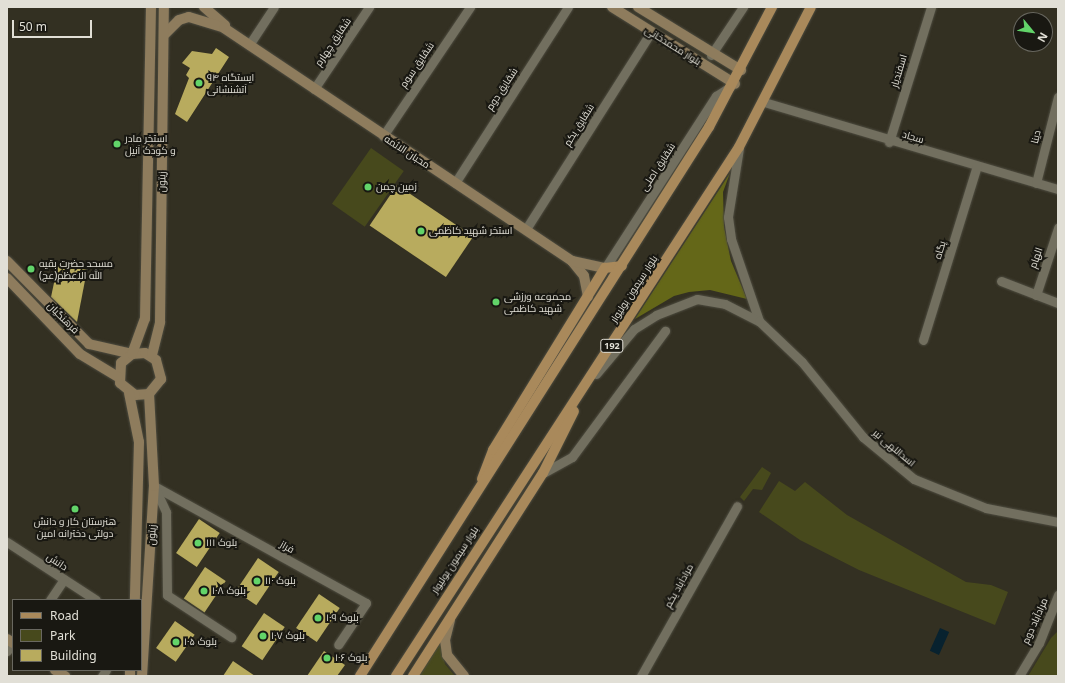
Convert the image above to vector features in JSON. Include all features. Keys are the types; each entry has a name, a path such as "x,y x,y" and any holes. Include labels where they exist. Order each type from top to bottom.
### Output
{"main road":[{"name":"زیتون","path":"132,354 146,319 147,108 151,7"},
{"name":"زیتون","path":"152,355 160,322 164,7"},
{"path":"204,7 246,43"},
{"name":"بلوار محمدخانی","path":"612,7 735,84"},
{"name":"بلوار سیمون بولیوار","path":"360,676 472,503 735,84 772,7"},
{"name":"بلوار سیمون بولیوار","path":"396,676 508,500 590,381 740,147 811,7"},
{"name":"بلوار محمدخانی","path":"641,8 711,55 741,70"},
{"path":"164,35 179,20 194,17 246,43"},
{"name":"محبان الائمه","path":"246,43 572,261 584,276 588,297"},
{"path":"147,108 163,109"},
{"name":"فرهنگیان","path":"7,261 89,344 132,354"},
{"name":"محبان الائمه","path":"572,261 605,268"},
{"path":"472,503 493,450 605,268 622,266"},
{"name":"فرهنگیان","path":"7,278 80,354 118,377"},
{"path":"132,354 152,355 160,366 161,379 149,394 129,393 118,377 121,363 132,354"},
{"path":"413,676 544,473 590,381"},
{"name":"زیتون","path":"129,393 139,442 135,599"},
{"name":"زیتون","path":"142,676 154,486 149,394"},
{"path":"451,615 445,648 452,665 464,676"}],"street":[{"path":"246,43 274,7"},
{"name":"شقایق چهارم","path":"314,89 369,7"},
{"name":"شقایق سوم","path":"383,136 470,7"},
{"name":"شقایق دوم","path":"454,183 568,7"},
{"path":"711,55 743,7"},
{"name":"اسفندیار","path":"889,142 931,7"},
{"name":"شقایق یکم","path":"526,229 650,32"},
{"name":"شقایق اصلی","path":"605,268 716,96 735,84"},
{"name":"دینا","path":"1036,183 1058,97"},
{"name":"سجاد","path":"764,102 889,142 1058,189"},
{"name":"اسداللهی نیر","path":"740,147 728,217 731,239 760,321"},
{"name":"پگاه","path":"923,340 977,166"},
{"name":"الهام","path":"1036,295 1058,228"},
{"path":"1002,281 1058,303"},
{"name":"اسداللهی نیر","path":"590,381 634,329 685,302 707,299 741,310 760,321 802,362 863,437 898,468 948,496 1003,513 1058,522"},
{"path":"544,473 572,457 665,331"},
{"path":"154,486 166,512 167,595 231,637"},
{"name":"فراز","path":"154,486 366,603 338,645"},
{"name":"مرادآباد یکم","path":"641,676 737,506"},
{"name":"دانش","path":"7,542 94,599"},
{"path":"51,599 64,579"},
{"name":"مرادآباد دوم","path":"1019,676 1040,643 1058,595"}],"green space":[{"name":"زمین چمن","path":"371,148 404,171 365,227 332,204"},
{"path":"762,467 771,473 762,490 753,489 744,501 740,497"},
{"path":"779,481 795,491 805,482 847,515 966,582 991,585 1008,592 995,625 859,570 800,540 759,512"},
{"path":"1058,631 1058,676 1028,676 1051,638"},
{"path":"440,640 445,664 455,676 419,676"}],"shaded area":[{"path":"730,173 723,192 724,227 731,261 747,299 710,290 689,292 674,296 635,319"}],"water":[{"path":"940,628 949,632 939,655 930,651"}],"building":[{"name":"ایستگاه ۹۴ آتشنشانی","path":"216,48 229,57 187,122 175,114 189,78 186,75 190,68 182,63 192,51 212,54"},
{"name":"استخر شهید کاظمی","path":"397,185 473,236 446,277 370,226"},
{"path":"58,264 87,270 77,322 51,297"},
{"name":"بلوک ۱۱۱","path":"199,519 220,533 197,567 176,553"},
{"name":"بلوک ۱۱۰","path":"258,558 279,572 256,605 236,591"},
{"name":"بلوک ۱۰۸","path":"205,567 226,581 204,612 184,599"},
{"name":"بلوک ۱۰۹","path":"319,594 340,608 317,642 296,628"},
{"name":"بلوک ۱۰۷","path":"264,613 285,627 262,660 242,646"},
{"name":"بلوک ۱۰۵","path":"175,621 195,635 176,662 156,648"},
{"name":"بلوک ۱۰۶","path":"324,651 345,665 337,676 307,676"},
{"path":"233,661 255,676 223,676"}],"place":[{"name":"ایستگاه ۹۴ آتشنشانی","path":"199,83"},
{"name":"استخر مادر و کودک آنیل","path":"117,144"},
{"name":"زمین چمن","path":"368,187"},
{"name":"استخر شهید کاظمی","path":"421,231"},
{"name":"مسجد حضرت بقیه الله الاعظم(عج)","path":"31,269"},
{"name":"مجموعه ورزشی شهید کاظمی","path":"496,302"},
{"name":"هنرستان کار و دانش دولتی دخترانه امین","path":"75,509"},
{"name":"بلوک ۱۱۱","path":"198,543"},
{"name":"بلوک ۱۱۰","path":"257,581"},
{"name":"بلوک ۱۰۸","path":"204,591"},
{"name":"بلوک ۱۰۹","path":"318,618"},
{"name":"بلوک ۱۰۷","path":"263,636"},
{"name":"بلوک ۱۰۵","path":"176,642"},
{"name":"بلوک ۱۰۶","path":"327,658"}]}
